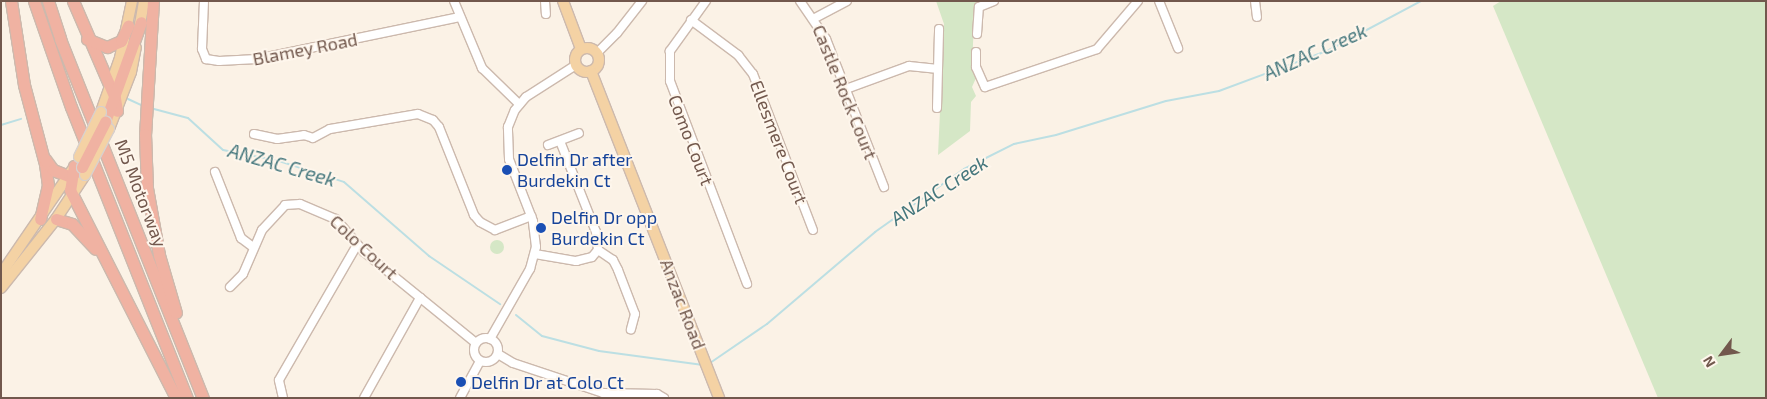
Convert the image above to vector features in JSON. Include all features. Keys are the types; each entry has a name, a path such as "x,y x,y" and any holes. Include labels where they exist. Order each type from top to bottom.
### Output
{"highway":[{"path":"11,1 24,85 42,152 48,185 40,219"},
{"name":"M5 Motorway","path":"34,1 70,107 187,398"},
{"name":"M5 Motorway","path":"48,1 60,39 204,398"},
{"path":"73,1 87,39 112,92 117,111"},
{"path":"153,1 146,134 148,188 159,256 204,398"},
{"path":"141,22 112,92 105,121 77,169 72,195 176,398"},
{"path":"87,39 107,47 120,41 128,26"},
{"path":"42,152 53,170 77,169"},
{"path":"56,219 72,224 109,266"}],"main road":[{"path":"112,92 132,1"},
{"path":"105,121 117,111 131,72 144,1"},
{"path":"563,1 581,49"},
{"path":"591,48 597,53 598,64 591,71 583,71 576,65 575,56 581,49 591,48"},
{"name":"Anzac Road","path":"591,71 719,398"},
{"path":"1,274 77,169"},
{"path":"1,288 56,219 72,195"}],"street":[{"name":"Blamey Road","path":"204,1 202,49 206,59 219,61 257,59 460,17"},
{"path":"454,1 482,68 519,104"},
{"path":"544,1 546,14"},
{"path":"597,53 617,33 642,1"},
{"name":"Como Court","path":"706,1 670,51 671,90 747,284"},
{"name":"Castle Rock Court","path":"800,1 815,18 846,89 884,187"},
{"path":"815,18 846,1"},
{"path":"977,34 980,7 994,1"},
{"path":"976,52 976,68 985,87 1097,49 1138,1"},
{"path":"1159,1 1178,48"},
{"path":"1255,1 1257,17"},
{"name":"Ellesmere Court","path":"691,20 738,56 753,74 813,230"},
{"path":"936,108 939,29"},
{"path":"498,354 490,362 480,361 474,353 476,343 490,339 530,269 535,254 536,233 507,149 508,127 519,104 576,65"},
{"path":"846,89 908,66 936,69"},
{"path":"254,134 277,139 299,135 313,138 330,129 418,114 433,120 439,127 474,215 480,222 495,230 531,216"},
{"path":"548,145 579,133"},
{"path":"535,254 576,261 592,257 598,250 596,232 560,141"},
{"path":"215,172 241,238 253,247"},
{"name":"Colo Court","path":"230,287 243,274 253,247 281,208 292,202 327,213 357,245 476,343"},
{"path":"283,398 279,380 357,245"},
{"path":"598,250 613,260 618,270 635,314 631,329"},
{"path":"364,398 420,298"},
{"path":"490,339 496,343 498,354 513,363 602,395 657,394 664,398"},
{"path":"460,398 480,361"}],"green space":[{"path":"936,1 981,1 974,20 972,68 976,78 972,87 976,96 971,102 970,131 938,155 944,24"},
{"path":"1501,1 1766,1 1766,398 1658,398 1493,6"},
{"path":"494,240 500,240 504,247 500,254 494,254 490,250 490,244"}],"waterway":[{"name":"ANZAC Creek","path":"710,363 767,324 875,232 964,169 1014,144 1056,135 1166,101 1219,91 1329,50 1421,1"},
{"name":"ANZAC Creek","path":"128,99 143,106"},
{"name":"ANZAC Creek","path":"154,109 188,118 223,150 279,161 344,182 429,256 500,304"},
{"name":"ANZAC Creek","path":"1,125 21,119"},
{"name":"ANZAC Creek","path":"516,315 542,336 599,351 703,365"}],"place":[{"name":"Delfin Dr after Burdekin Ct","path":"507,170"},
{"name":"Delfin Dr opp Burdekin Ct","path":"541,228"},
{"name":"Delfin Dr at Colo Ct","path":"461,382"}]}
